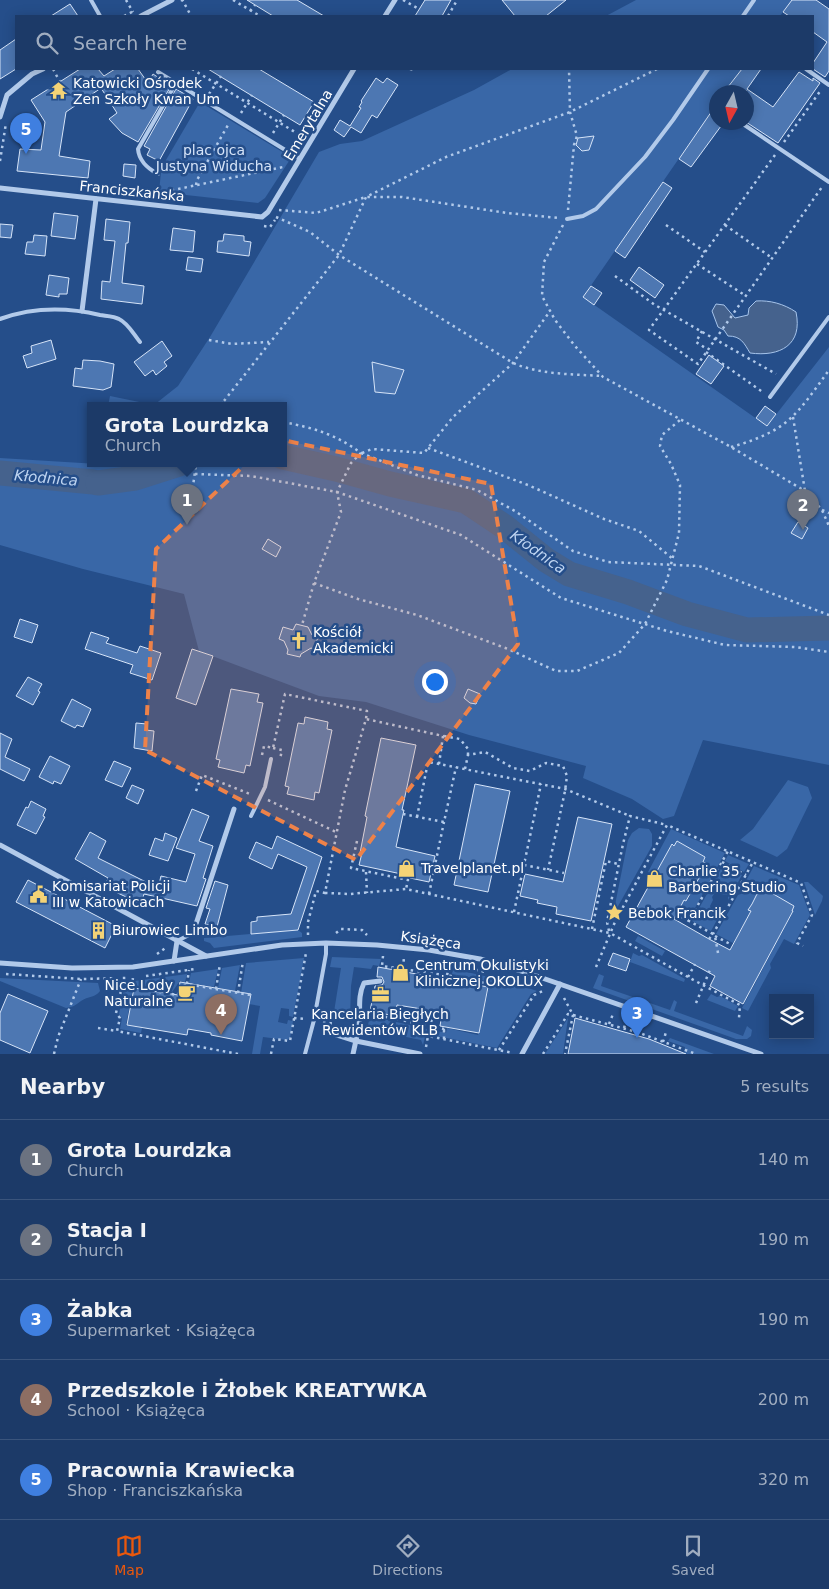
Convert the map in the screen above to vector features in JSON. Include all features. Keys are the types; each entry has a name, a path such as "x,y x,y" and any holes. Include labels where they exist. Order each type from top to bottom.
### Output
{"street":[{"path":"143,15 172,0"},
{"path":"386,15 395,0"},
{"path":"0,117 7,96 32,74 41,70"},
{"name":"Emerytalna","path":"262,216 268,212 353,70"},
{"name":"Franciszkańska","path":"0,188 262,216"},
{"path":"82,311 96,199"},
{"path":"193,933 234,809"},
{"path":"0,845 206,956"},
{"path":"174,961 177,941"},
{"name":"Książęca","path":"0,963 92,969 133,967 282,945 326,943 429,950 480,959 560,984 761,1054"},
{"path":"353,1054 359,1025 362,988 364,983 380,981"},
{"path":"520,1054 560,984"},
{"path":"334,1034 356,1041 420,1054"}],"lane":[{"path":"91,0 99,15"},
{"path":"745,15 754,0"},
{"path":"567,219 583,216 596,210 645,157 707,70"},
{"path":"807,70 828,84"},
{"path":"158,72 300,160"},
{"path":"158,174 142,162 138,149 172,90"},
{"path":"752,130 828,181"},
{"path":"0,319 20,312 44,310 82,311 120,319 127,324 140,342"},
{"path":"770,397 829,317"},
{"path":"251,816 265,787 271,759"},
{"path":"177,941 193,933"},
{"path":"304,1054 314,1020 326,954 326,943"}],"path":[{"path":"126,0 134,15"},
{"path":"233,0 258,15"},
{"path":"403,0 419,9"},
{"path":"449,15 456,2 455,0"},
{"path":"183,1 189,15"},
{"path":"250,11 254,5"},
{"path":"47,75 53,70 60,82"},
{"path":"194,70 304,137"},
{"path":"569,70 570,112 577,136 574,145 567,219 544,262 542,296 550,312 575,346 603,376 731,447 805,491 822,510 829,526"},
{"path":"268,212 281,210 316,213 366,197 446,157 570,112 655,70"},
{"path":"205,101 221,76"},
{"path":"828,84 649,330 698,364 828,181"},
{"path":"236,120 252,95"},
{"path":"0,161 7,114"},
{"path":"268,140 284,115"},
{"path":"196,185 232,117"},
{"path":"294,155 308,131"},
{"path":"155,194 287,167 283,174"},
{"path":"131,192 183,197"},
{"path":"366,197 402,197 507,213 567,219"},
{"path":"222,402 339,255 366,197"},
{"path":"268,212 279,220 310,232 339,255 513,363 528,369 544,372 603,376"},
{"path":"725,224 772,258"},
{"path":"666,225 705,252"},
{"path":"696,264 746,296"},
{"path":"615,276 663,310 783,379"},
{"path":"302,625 314,583 341,512 337,492 351,463 361,453 372,449 424,453 453,417 513,363 550,312"},
{"path":"702,331 696,342 770,397"},
{"path":"209,340 232,344 270,342"},
{"path":"731,447 750,442 771,432 793,417 829,370"},
{"path":"793,417 805,491"},
{"path":"314,583 358,599 417,615 508,649 556,671 577,672 619,653 645,624 667,580 679,534 680,485 671,464 660,446 662,435 681,420"},
{"path":"287,423 313,428 343,440 361,453 417,475 477,490 515,511 573,551 608,562 699,566 829,615"},
{"path":"428,448 528,485 604,519 639,531 673,559"},
{"path":"190,508 196,467"},
{"path":"195,474 251,476 337,492 461,536 562,598 667,631 725,645 796,647 829,652"},
{"path":"822,510 829,513"},
{"path":"274,748 285,694 367,711 345,790 325,893"},
{"path":"366,718 460,739 468,749 465,769"},
{"path":"439,764 444,736"},
{"path":"262,755 264,746 282,750 278,768"},
{"path":"468,756 485,752 513,768 530,771 546,763 564,766 567,776 548,870"},
{"path":"417,817 428,762 565,789 630,816 667,825 801,883 812,915 797,943 803,946"},
{"path":"429,894 456,767"},
{"path":"196,791 202,775 250,794"},
{"path":"514,912 541,784"},
{"path":"248,800 253,789"},
{"path":"271,793 267,801 336,832"},
{"path":"404,814 444,822"},
{"path":"610,933 607,922 618,864 630,816"},
{"path":"596,967 610,933 667,825"},
{"path":"357,841 351,868 408,880 406,890"},
{"path":"689,922 728,851"},
{"path":"592,929 606,862 618,864"},
{"path":"722,862 746,875"},
{"path":"709,939 714,935 753,862"},
{"path":"524,865 564,873"},
{"path":"366,871 367,892"},
{"path":"316,891 350,894 406,890 610,933 740,1005 739,1018"},
{"path":"676,914 732,946"},
{"path":"271,1054 274,1039 290,1041 306,954 305,936 307,935"},
{"path":"714,935 718,953"},
{"path":"299,955 326,954"},
{"path":"376,955 390,956"},
{"path":"383,956 382,966 418,970 489,984"},
{"path":"397,957 428,960"},
{"path":"403,968 404,957"},
{"path":"418,970 420,959"},
{"path":"236,962 249,960"},
{"path":"238,993 243,961"},
{"path":"214,966 228,963"},
{"path":"442,963 456,965"},
{"path":"216,989 220,964"},
{"path":"447,975 450,964"},
{"path":"688,977 695,964"},
{"path":"463,967 489,972"},
{"path":"142,976 198,968"},
{"path":"187,984 190,970"},
{"path":"696,1003 702,985 710,970"},
{"path":"106,979 134,978 132,987"},
{"path":"54,1054 58,1037 82,979"},
{"path":"118,1031 120,1018 116,1013 122,986 178,995 179,987 187,984 250,995"},
{"path":"538,987 555,993"},
{"path":"499,1050 534,995 545,990"},
{"path":"566,1054 573,1015 562,996 572,999"},
{"path":"416,1008 416,1010 433,1014 424,1054"},
{"path":"372,1014 444,1028 444,1039"},
{"path":"543,1054 568,1014 624,1028 696,1054"},
{"path":"609,1024 613,1014 650,1026"},
{"path":"624,1028 627,1019"},
{"path":"325,1022 335,1024"},
{"path":"638,1033 641,1024"},
{"path":"98,1028 238,1054"},
{"path":"658,1029 666,1032 663,1042"},
{"path":"428,1036 520,1054"}],"highlighted area":[{"path":"273,438 491,484 518,644 356,860 145,750 156,549"}],"green space":[{"path":"636,0 792,0 781,15 608,15"},
{"path":"510,70 741,70 729,85 709,85 709,115 583,297 767,426 829,347 829,765 703,740 674,816 663,819 632,799 583,778 586,766 469,735 366,702 319,696 199,651 184,594 83,569 0,545 0,458 87,463 87,467 287,467 287,402 158,402 178,386 210,337 319,152 340,144 362,141 474,90"},
{"name":"plac ojca Justyna Widucha","path":"200,102 289,156 289,161 265,198 258,203 159,192 161,172 166,160"},
{"path":"110,396 139,402 109,402"},
{"path":"788,780 808,787 812,798 787,849 777,857 740,840 753,829"},
{"path":"639,828 649,829 652,834 652,846 613,915 628,840 632,833"},
{"path":"671,829 725,853 689,919 677,912 684,900 687,901 707,864 703,862 705,857 677,841 674,846 672,845 655,875 648,872"},
{"path":"728,855 749,864 744,872 725,861"},
{"path":"723,865 742,875 728,900 728,895 720,894 716,891 712,897 713,900 710,906 713,915 718,918 711,931 692,921"},
{"path":"754,866 799,885 810,915 794,944 784,939 748,1011 742,1008 793,912 794,906 763,889 761,893 758,892 749,910 751,911 733,943 716,934 738,895 744,889 742,888"},
{"path":"804,882 808,882 823,896 815,915"},
{"path":"298,930 302,933 302,937 214,948 210,943 204,941 204,938"},
{"path":"638,936 665,951 662,956 635,941"},
{"path":"633,953 639,956 642,955 685,979 684,982 630,962"},
{"path":"332,957 381,959 379,966 373,965 371,969 354,967 351,986 350,1019 339,1016 334,1012 341,968 330,967"},
{"path":"304,958 293,1017 289,1016 289,1009 281,1008 278,1022 287,1024 288,1020 293,1021 290,1038 287,1040 263,1037 260,1054 252,1054 260,1006 249,1004 241,993 246,963"},
{"path":"240,965 235,991 218,988 222,968"},
{"path":"218,969 214,987 189,983 191,973"},
{"path":"453,969 507,981 537,991 531,994 497,1048 432,1035 433,1030 446,1033 447,1028 478,1035 479,1033 490,982 452,974"},
{"path":"187,974 185,982 180,981 172,992 134,985 135,981"},
{"path":"599,974 604,976 601,986 670,1010 674,1000 677,1002 674,1011 743,1036 747,1026 752,1030 751,1036 747,1039 736,1039 593,988"},
{"path":"0,978 98,983 100,991 96,995 66,1008 0,981"},
{"path":"126,987 133,988 126,1025 142,1028 141,1033 120,1029 122,1018 119,1014"},
{"path":"711,994 717,997 720,996 738,1006 735,1011 707,1000"},
{"path":"370,1016 427,1029 423,1045 421,1040 367,1029"},
{"path":"568,1018 563,1054 545,1054"},
{"path":"670,1038 714,1054 684,1054 685,1047 668,1041"}],"shaded area":[{"path":"756,301 777,303 796,312 796,333 787,346 771,353 750,353 742,341 736,337 728,336 724,330 718,327 712,311 716,304 724,305 735,318 748,315 749,308"}],"building":[{"path":"247,0 297,0 322,15 271,15"},
{"path":"425,0 451,0 443,15 416,15"},
{"path":"502,0 566,0 547,15 514,15"},
{"path":"792,0 816,0 829,9 829,71 825,77 814,70 814,62 827,42 814,33 814,15 788,15 783,12"},
{"path":"70,4 77,15 53,15"},
{"path":"15,40 15,70 0,79 0,50"},
{"path":"78,70 99,70 104,76 113,70 139,70 148,83 153,74 171,86 138,142 122,133 109,119 117,113 101,88 66,112 59,156 90,161 88,178 17,171 20,149 41,150 45,122 31,100"},
{"path":"210,70 261,70 314,102 300,125"},
{"path":"741,70 760,70 750,85 729,85"},
{"path":"799,72 820,83 778,143 754,127 754,94 773,107"},
{"path":"376,78 383,83 387,78 398,85 377,118 372,115 361,133 351,127 344,137 334,130 340,120 350,126 361,108 359,107 361,101"},
{"path":"176,89 193,99 159,161 147,155 150,149 144,146"},
{"path":"709,115 709,130 718,130 691,167 679,159"},
{"path":"594,136 589,150 582,151 576,145 578,138"},
{"path":"124,164 136,165 135,178 123,176"},
{"path":"663,182 672,188 625,258 615,251"},
{"path":"54,213 78,216 75,239 51,236"},
{"path":"106,219 130,222 122,283 144,286 142,304 101,299 102,281 110,282 115,241 104,240"},
{"path":"0,224 13,225 11,238 0,237"},
{"path":"173,228 195,231 193,252 170,250"},
{"path":"224,234 244,236 244,241 251,242 249,256 217,252 218,241 223,241"},
{"path":"34,235 47,236 45,256 25,254 27,242 33,242"},
{"path":"188,257 203,259 201,272 186,270"},
{"path":"639,267 664,285 655,298 630,280"},
{"path":"49,275 69,278 67,294 59,294 59,297 46,295"},
{"path":"591,286 602,293 594,305 583,297"},
{"path":"51,340 56,359 27,368 23,356 32,353 31,346"},
{"path":"162,341 172,356 164,362 167,366 156,375 153,370 145,376 134,362"},
{"path":"709,355 724,366 711,384 696,374"},
{"path":"83,360 114,364 111,387 103,390 73,386 75,368 82,369"},
{"path":"372,362 404,370 395,394 375,392"},
{"path":"765,406 776,414 767,426 756,418"},
{"path":"798,522 808,528 802,539 791,533"},
{"path":"268,539 281,547 276,557 262,549"},
{"path":"20,619 38,625 32,643 14,637"},
{"name":"Kościół Akademicki","path":"296,624 308,627 312,635 318,637 314,649 311,648 301,654 300,657 287,654 288,650 284,641 279,639 283,627 293,630"},
{"path":"91,632 109,638 106,643 137,653 140,646 161,653 152,680 130,673 133,665 85,649"},
{"path":"192,649 213,656 196,705 176,698"},
{"path":"28,677 42,684 33,705 16,696"},
{"path":"231,689 259,694 257,702 263,703 250,766 246,765 244,773 218,767 220,760 216,759"},
{"path":"468,689 480,694 476,704 470,703 464,698"},
{"path":"72,699 91,709 83,727 77,725 75,728 61,721"},
{"path":"305,717 328,722 327,729 332,730 319,793 315,792 314,800 287,794 289,787 285,786 298,723 304,724"},
{"path":"136,723 147,724 146,730 154,731 152,751 134,748"},
{"path":"0,733 12,739 5,757 30,769 24,781 0,769"},
{"path":"381,738 416,745 396,847 435,856 429,882 410,878 411,876 359,865 367,817 365,816"},
{"path":"50,756 70,766 61,784 54,781 53,784 39,777"},
{"path":"114,761 131,768 122,787 105,780"},
{"path":"475,784 510,791 488,892 454,885"},
{"path":"132,785 144,790 138,804 126,798"},
{"path":"31,801 46,809 43,816 45,817 36,834 17,825"},
{"path":"192,809 209,816 199,841 213,846 203,878 206,879 197,906 144,894 141,904 105,887 108,878 75,859 90,832 106,841 98,858 158,888 161,876 186,882 195,854 176,848"},
{"path":"578,817 612,824 591,921 556,914 557,907 537,903 538,900 520,896 525,874 563,882"},
{"path":"165,833 177,838 168,861 149,855 155,838 163,841"},
{"path":"277,836 322,857 298,930 251,934 251,922 257,921 257,917 291,914 307,867 278,854 272,869 249,858 256,842 272,849"},
{"path":"677,841 705,857 703,862 707,864 674,919 709,939 730,950 751,911 748,910 758,892 761,893 763,888 794,906 743,1004 710,986 715,976 626,927 672,844 674,846"},
{"path":"28,880 116,926 105,948 16,902"},
{"path":"215,881 228,885 217,927 205,924 210,909 206,908"},
{"path":"613,953 630,959 626,971 608,965"},
{"path":"378,967 488,987 479,1033 440,1026 442,1014 416,1008 397,1005 395,1016 370,1011 375,986 382,985 384,982 382,977 377,977"},
{"path":"180,982 251,994 242,1041 188,1029 187,1035 127,1025 134,988 178,995"},
{"path":"8,994 48,1011 30,1053 0,1040 0,1013"},
{"path":"575,1018 649,1039 686,1054 568,1054"}],"waterway":[{"name":"Kłodnica","path":"287,458 466,501 505,527 546,560 569,574 628,592 687,614 747,630 829,628"},
{"name":"Kłodnica","path":"98,483 135,478 170,467"},
{"name":"Kłodnica","path":"0,473 93,482"}],"place":[{"name":"Katowicki Ośrodek Zen Szkoły Kwan Um","path":"59,91"},
{"name":"Pracownia Krawiecka","path":"26,154"},
{"name":"Grota Lourdzka","path":"187,525"},
{"name":"Stacja I","path":"803,530"},
{"name":"Kościół Akademicki","path":"299,640"},
{"name":"Travelplanet.pl","path":"407,868"},
{"name":"Charlie 35 Barbering Studio","path":"654,879"},
{"name":"Komisariat Policji III w Katowicach","path":"38,894"},
{"name":"Bebok Francik","path":"614,913"},
{"name":"Biurowiec Limbo","path":"98,930"},
{"name":"Centrum Okulistyki Klinicznej OKOLUX","path":"401,973"},
{"name":"Nice Lody Naturalne","path":"187,993"},
{"name":"Kancelaria Biegłych Rewidentów KLB","path":"380,994"},
{"name":"Przedszkole i Żłobek KREATYWKA","path":"221,1035"},
{"name":"Żabka","path":"637,1038"}]}
